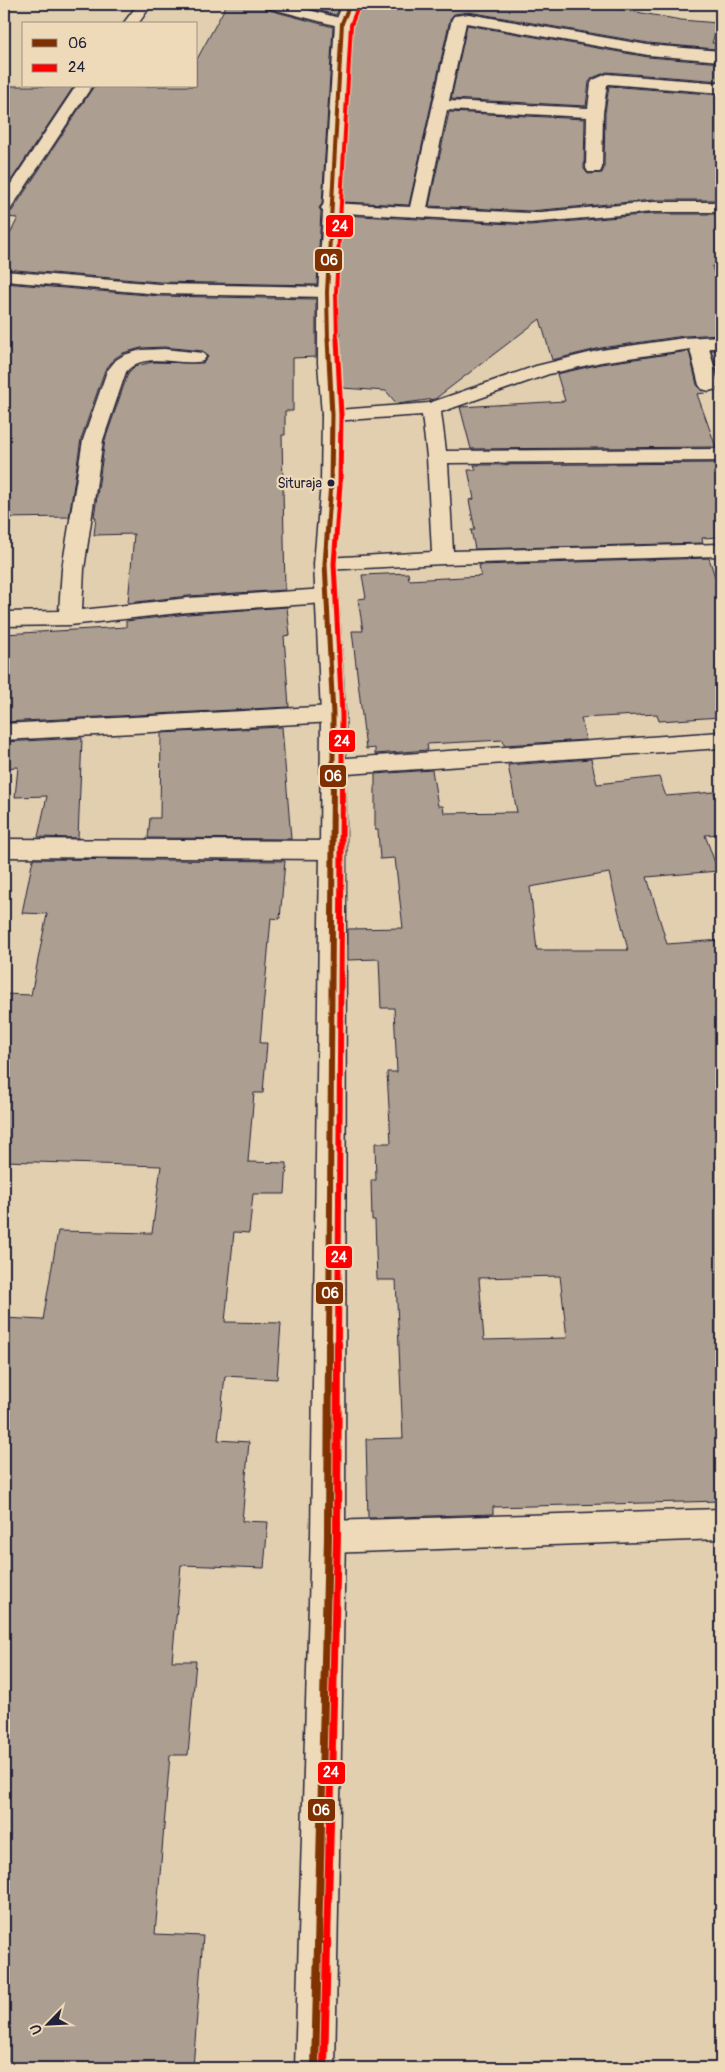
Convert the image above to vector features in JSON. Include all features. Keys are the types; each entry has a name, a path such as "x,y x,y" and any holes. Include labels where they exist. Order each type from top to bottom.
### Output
{"street":[{"path":"132,22 145,4"},
{"path":"270,4 342,23"},
{"path":"315,2068 328,1537 333,850 333,714 325,564 332,483 332,415 328,363 327,292 330,208 342,23 350,4"},
{"path":"417,213 457,22 463,18 648,50 721,56"},
{"path":"594,168 595,113 598,83 607,79 721,88"},
{"path":"4,206 83,88"},
{"path":"441,105 595,113"},
{"path":"330,208 530,218 653,207 721,207"},
{"path":"4,276 159,289 327,292"},
{"path":"332,415 431,409 543,370 601,356 698,343 721,342"},
{"path":"698,343 709,385"},
{"path":"70,618 73,569 93,440 117,371 127,359 138,356 196,357"},
{"path":"431,409 437,457 443,558"},
{"path":"437,457 721,455"},
{"path":"325,564 443,558 721,550"},
{"path":"4,619 70,618 188,605 326,596"},
{"path":"4,732 333,714"},
{"path":"333,767 721,740"},
{"path":"4,848 333,850"},
{"path":"328,1537 721,1524"}],"building":[{"path":"227,4 261,4 265,9 333,27 322,204 319,208 321,211 317,285 159,282 4,269 4,246 18,218 4,217 4,213 12,211 93,88 198,88 198,57"},
{"path":"292,4 341,4 336,15"},
{"path":"359,4 592,4 681,20 718,23 712,43 716,43 715,49 648,43 469,12 454,14 450,19 409,205 342,202 351,23"},
{"path":"467,25 648,57 721,63 721,81 607,72 592,78 589,82 586,106 451,99"},
{"path":"4,86 73,88 4,191"},
{"path":"609,86 721,95 721,200 653,200 530,211 429,206 449,112 585,119 584,169 588,174 602,173 604,168 605,113"},
{"path":"653,214 721,214 721,265 712,266 721,297 721,334 684,336 601,348 552,360 540,319 435,399 397,404 386,391 342,388 338,292 342,215 530,225"},
{"path":"4,283 159,296 316,299 316,357 293,358 293,411 285,411 285,435 282,435 285,590 188,596 128,603 134,534 94,535 96,517 94,517 105,440 128,373 134,367 152,362 203,363 208,357 203,351 164,347 141,348 123,353 115,358 105,370 81,439 69,517 4,518"},
{"path":"711,350 721,350 721,370 717,371"},
{"path":"689,351 697,385 705,393 697,394 716,447 471,449 460,407 565,401 557,374 601,364"},
{"path":"721,463 721,537 702,538 703,543 475,549 471,530 475,530 469,500 474,499 468,470 476,470 474,465"},
{"path":"709,558 721,596 721,717 659,721 657,714 581,718 586,740 504,745 503,740 427,744 428,750 375,754 375,748 366,749 352,631 363,631 358,599 366,598 362,575 408,573 409,580 481,576 479,565"},
{"path":"287,607 290,635 284,636 289,707 4,722 4,634 126,627 126,621 188,614"},
{"path":"282,727 291,839 148,838 150,818 160,818 161,733"},
{"path":"82,738 78,838 38,837 47,796 15,797 18,767 4,768 4,742"},
{"path":"591,759 597,784 659,777 666,796 714,792 721,810 721,834 705,835 718,871 647,877 667,944 721,940 721,1501 493,1507 493,1514 368,1518 366,1439 403,1438 396,1280 377,1280 375,1220 372,1220 371,1180 376,1180 375,1143 391,1143 387,1072 397,1072 394,1008 381,1008 379,959 348,960 348,929 403,928 395,858 380,859 378,830 375,830 375,774 432,770 438,806 443,806 444,813 517,812 508,765","holes":["609,873 628,950 537,950 530,887","560,1276 567,1338 484,1340 479,1278"]},
{"path":"33,859 285,861 280,919 271,918 260,1043 267,1043 263,1093 254,1093 248,1162 287,1163 285,1194 253,1194 249,1233 234,1232 225,1322 281,1323 277,1379 225,1376 218,1440 249,1442 242,1521 268,1522 264,1568 181,1565 172,1661 196,1661 188,1755 170,1755 155,1934 203,1936 193,2068 4,2068 4,1318 43,1320 58,1231 152,1233 161,1166 4,1161 4,994 31,995 47,914 22,913"}],"transit line":[{"name":"06","path":"315,2068 328,1537 333,850 333,714 325,564 331,483 332,415 328,363 327,292 342,23 350,4"},
{"name":"24","path":"324,2068 337,1537 342,850 342,714 334,564 340,484 341,415 337,363 336,292 351,25 358,7"}],"place":[{"name":"Situraja","path":"331,483"}]}
